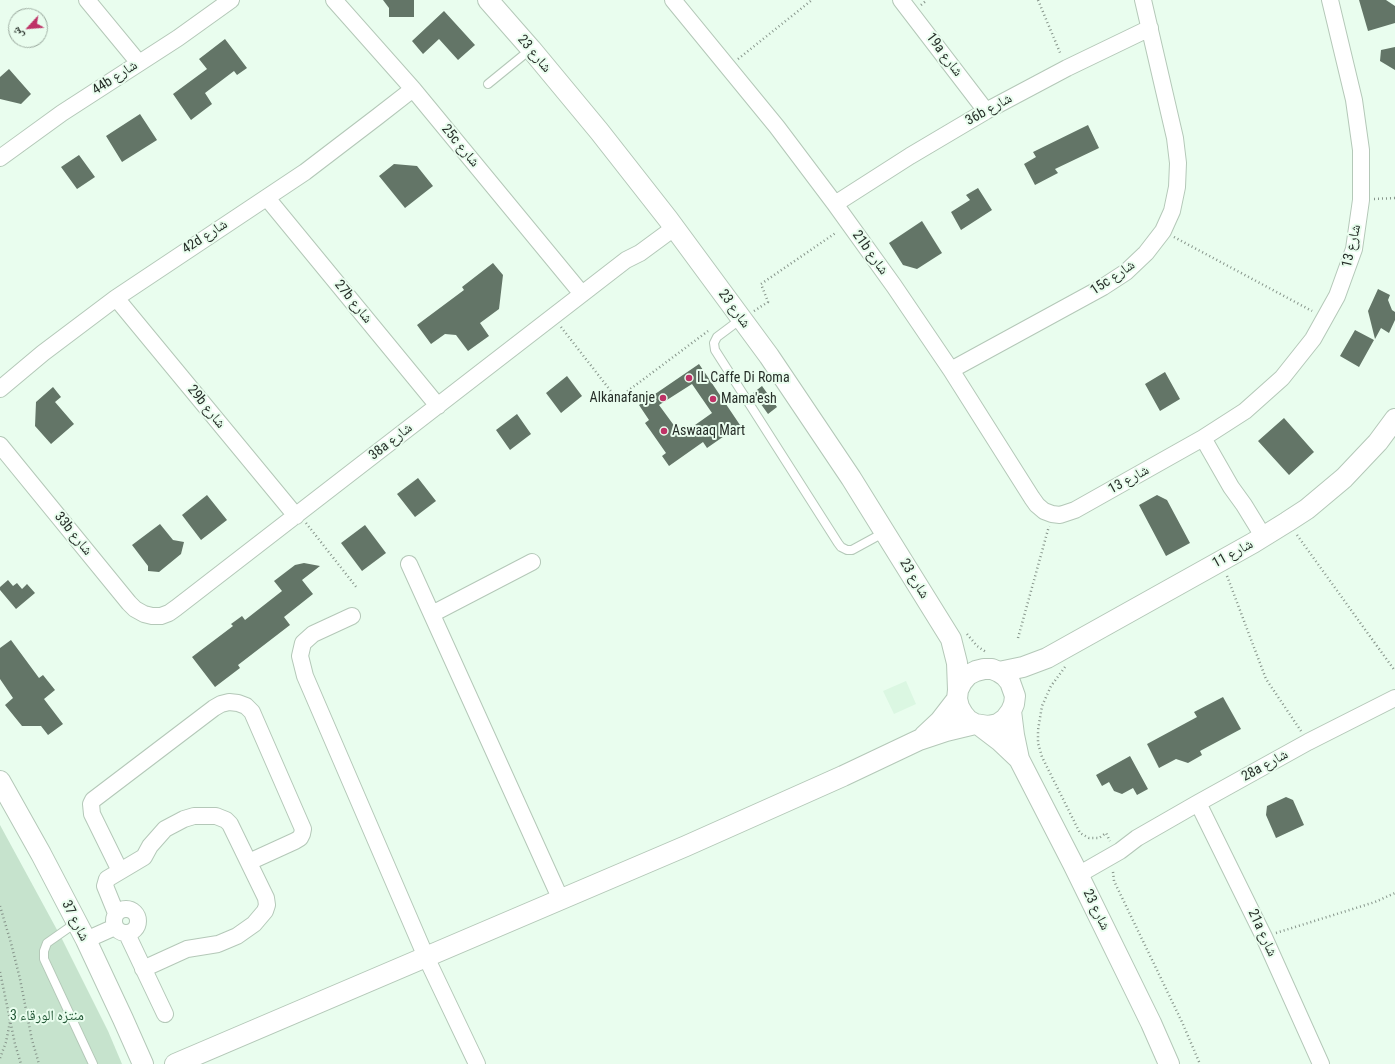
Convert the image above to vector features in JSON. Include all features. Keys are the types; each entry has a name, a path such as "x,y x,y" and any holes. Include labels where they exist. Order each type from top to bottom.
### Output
{"street":[{"path":"87,0 139,63"},
{"name":"44b شارع","path":"0,158 62,113 185,33 231,0"},
{"name":"25c شارع","path":"334,0 413,89 582,294"},
{"name":"شارع 23","path":"488,0 599,131 671,224 769,356 815,424 885,532 950,637 958,662 958,695"},
{"name":"21b شارع","path":"673,0 777,127 850,224 951,370 1032,498 1044,511 1052,514"},
{"name":"19a شارع","path":"901,0 986,111"},
{"name":"15c شارع","path":"951,370 1103,287 1126,272 1146,253 1163,231 1172,211 1177,187 1178,163 1175,138 1143,0"},
{"name":"شارع 13","path":"1052,514 1060,515 1076,510 1203,438 1245,411 1282,378 1313,339 1337,296 1354,249 1361,200 1361,150 1354,100 1330,0"},
{"name":"36b شارع","path":"835,204 910,156 986,111 1067,68 1150,28"},
{"name":"42d شارع","path":"0,389 43,353 116,298 197,242 267,198 341,145 413,89"},
{"name":"27b شارع","path":"267,198 438,406"},
{"name":"38a شارع","path":"152,616 161,616 176,608 626,260 640,253 671,224"},
{"name":"29b شارع","path":"116,298 297,515"},
{"name":"شارع 11","path":"991,665 1023,667 1047,658 1287,522 1307,509 1344,478 1378,442 1395,419"},
{"path":"1203,438 1232,487 1235,502 1258,539"},
{"name":"33b شارع","path":"0,445 129,603 140,611 152,616"},
{"path":"432,614 532,562"},
{"path":"409,564 561,900"},
{"path":"352,616 313,634 303,643 300,656 305,676 426,957 477,1064"},
{"name":"شارع 23","path":"950,637 991,665"},
{"name":"شارع 11","path":"1013,704 1029,676 1047,658"},
{"path":"175,1064 561,900 808,792 919,740 946,730 977,725 988,726 998,724 1005,719 1013,704 1013,689 1010,682 991,665 968,675 962,682 958,695 940,721 919,740"},
{"path":"958,695 959,707 963,714 968,720 977,725"},
{"name":"28a شارع","path":"1076,870 1114,850 1126,840 1137,838 1308,742 1394,700"},
{"path":"120,871 92,814 91,804 93,800 214,708 229,702 246,706 252,712 303,829 300,838 249,862"},
{"name":"شارع 23","path":"1013,704 1014,735 1019,759 1076,870 1151,1023 1169,1064"},
{"name":"شارع 23","path":"977,725 1000,740 1019,759"},
{"name":"شارع 37","path":"0,781 77,922 143,1064"},
{"name":"21a شارع","path":"1198,803 1264,937 1321,1064"},
{"path":"143,969 187,949 218,944 246,931 261,917 267,905 266,898 230,824 221,818 205,816 189,818 174,824 156,837 144,857 110,876 105,882 106,890 119,924 165,1014"},
{"path":"86,940 119,924"}],"lane":[{"path":"488,84 531,49"},
{"path":"742,319 717,338 714,344 715,350 838,543 841,547 847,550 852,550 885,532"},
{"path":"77,922 47,943 44,951 44,959 93,1064"}],"path":[{"path":"729,67 812,0"},
{"path":"1038,0 1067,68"},
{"path":"1361,200 1395,198"},
{"path":"742,319 768,302 761,284 850,224"},
{"path":"1163,231 1325,318"},
{"path":"553,317 617,399 710,329"},
{"path":"1018,638 1052,514"},
{"path":"297,515 357,588"},
{"path":"1287,522 1395,670"},
{"path":"1221,560 1266,679 1308,742"},
{"path":"950,637 964,629 991,665"},
{"path":"1064,648 1068,656 1067,665 1051,686 1042,706 1038,730 1038,743 1042,757 1080,833 1088,838 1099,838 1106,834 1120,861 1114,869 1114,881 1182,1022 1200,1064"},
{"path":"1264,937 1375,902 1395,893"},
{"path":"0,906 13,950 32,1040 39,1064"},
{"path":"0,972 21,1064"},
{"path":"0,1058 6,1042 10,1019"}],"shaded area":[{"path":"906,681 916,704 894,714 883,691"}],"green space":[{"name":"منتزه الورقاء 3","path":"0,825 62,939 108,1031 122,1064 0,1064"}],"building":[{"path":"383,0 414,0 414,17 389,17 389,8"},
{"path":"1359,0 1386,0 1395,6 1395,23 1368,31"},
{"path":"444,11 475,45 458,60 439,39 423,54 412,41"},
{"path":"225,39 247,68 237,75 234,71 205,93 212,104 191,120 173,94 207,69 199,59"},
{"path":"1395,47 1395,70 1380,61 1381,50"},
{"path":"9,69 31,94 21,104 0,99 0,77"},
{"path":"140,114 157,140 122,162 106,136"},
{"path":"1088,125 1099,148 1055,169 1058,173 1035,185 1024,164 1036,157 1033,152"},
{"path":"79,155 95,177 77,189 61,167"},
{"path":"394,164 417,166 433,186 405,208 379,176"},
{"path":"978,188 992,210 961,230 951,212 970,200 966,195"},
{"path":"922,221 942,253 917,269 903,265 889,243"},
{"path":"493,263 503,275 499,309 480,323 489,336 468,351 456,335 445,334 431,344 417,325 464,290 462,287"},
{"path":"1378,289 1390,295 1388,300 1392,310 1395,312 1395,320 1389,333 1381,328 1375,339 1368,311"},
{"path":"1355,330 1374,340 1359,367 1340,356"},
{"path":"699,364 740,425 707,448 703,442 669,466 662,456 666,453 645,423 649,420 639,405","holes":["692,384 712,413 681,435 659,405"]},
{"path":"1165,372 1180,399 1160,411 1145,384"},
{"path":"567,376 582,396 561,413 546,393"},
{"path":"762,386 777,407 768,414 753,393"},
{"path":"53,387 61,397 55,402 74,424 51,444 35,426 36,402"},
{"path":"517,414 531,434 510,450 496,430"},
{"path":"1284,418 1314,452 1289,475 1258,441"},
{"path":"418,478 436,501 415,517 397,494"},
{"path":"207,495 227,520 201,540 182,515"},
{"path":"1157,495 1167,500 1190,543 1166,556 1139,505"},
{"path":"160,524 173,540 184,542 181,554 159,572 148,571 148,566 132,545"},
{"path":"365,525 386,553 362,571 341,543"},
{"path":"304,563 320,566 302,580 313,594 284,617 290,625 238,665 240,668 215,687 192,657 233,626 231,624 242,616 245,620 282,591 274,581 295,565"},
{"path":"8,580 13,586 17,583 22,589 27,584 35,593 16,609 0,590 0,587"},
{"path":"11,640 39,678 43,675 55,690 44,699 63,724 48,735 41,726 22,726 5,705 13,698 0,679 0,648"},
{"path":"1223,697 1241,729 1200,751 1202,755 1188,763 1176,759 1159,768 1147,744 1197,717 1194,712"},
{"path":"1130,756 1148,789 1137,795 1133,788 1122,794 1114,791 1109,782 1102,786 1096,775"},
{"path":"1286,797 1293,800 1304,825 1276,838 1266,815 1267,806"}],"place":[{"name":"IL Caffe Di Roma","path":"689,378"},
{"name":"Alkanafanje","path":"663,398"},
{"name":"Mama'esh","path":"713,399"},
{"name":"Aswaaq Mart","path":"664,431"}]}
